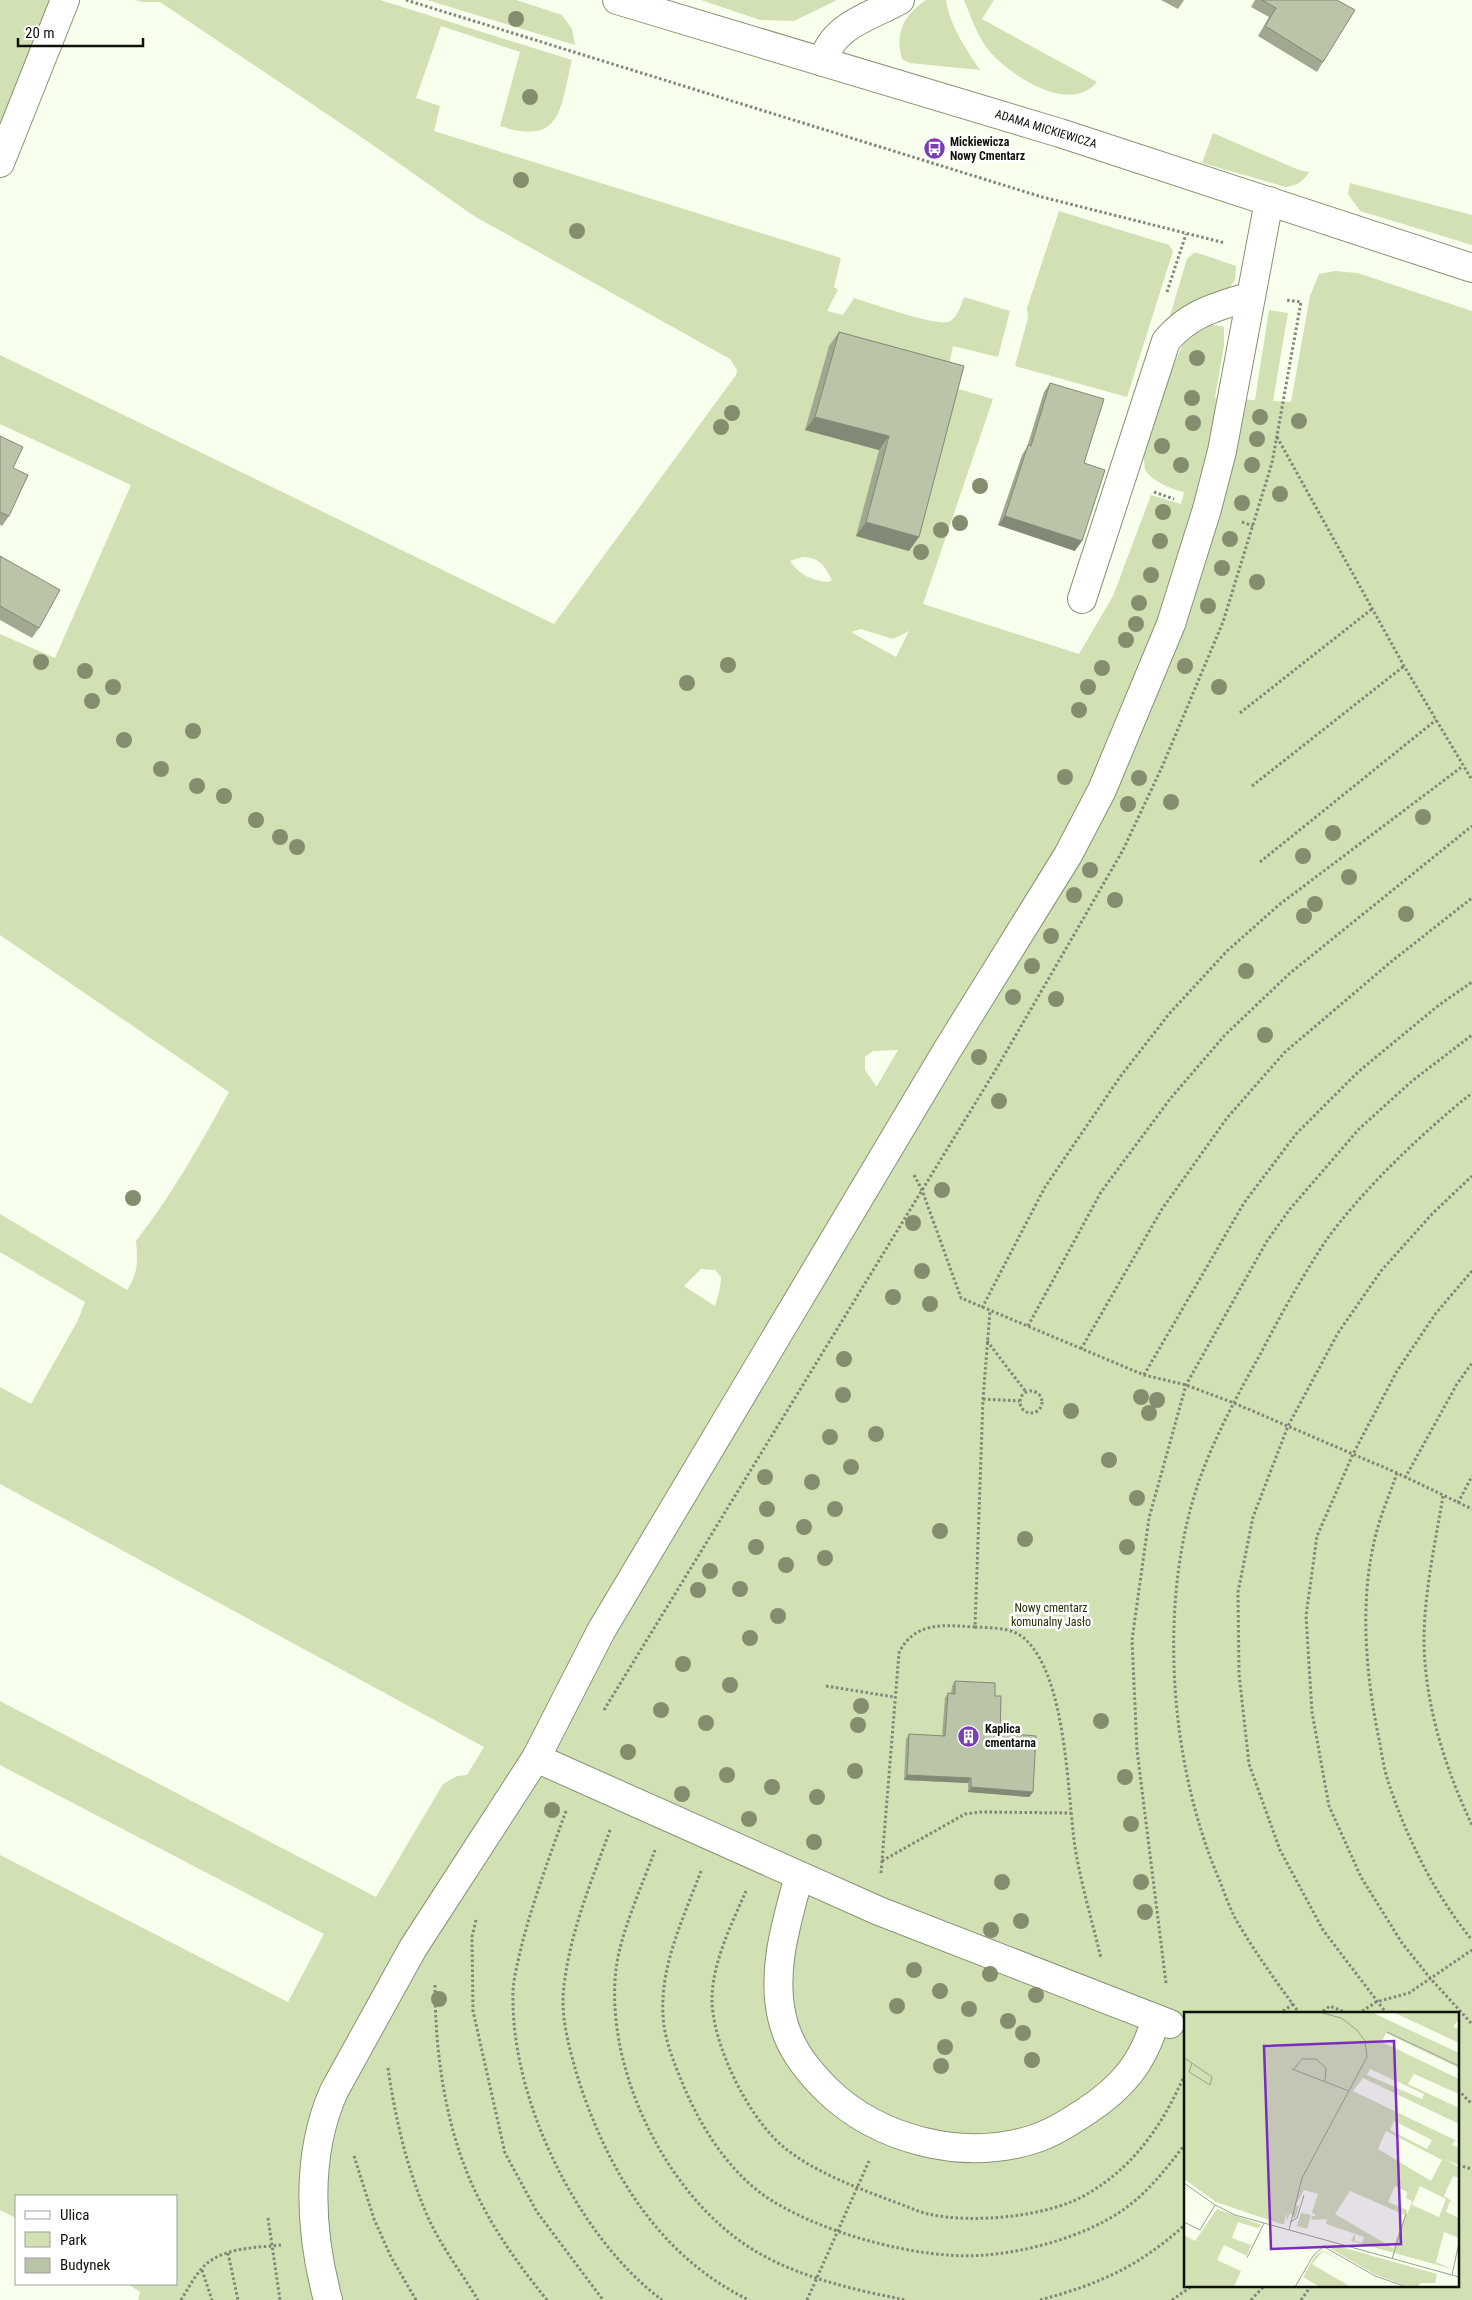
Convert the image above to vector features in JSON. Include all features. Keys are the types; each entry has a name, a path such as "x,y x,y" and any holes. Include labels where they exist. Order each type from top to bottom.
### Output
{"street":[{"path":"0,163 65,0"},
{"name":"ADAMA MICKIEWICZA","path":"617,0 1060,133 1472,268"},
{"path":"823,62 826,50 838,33 891,2"},
{"path":"328,2300 319,2263 314,2213 315,2157 322,2119 334,2091 413,1948 536,1758 601,1630 888,1149 1068,855 1102,790 1171,624 1207,509 1222,451 1269,201"},
{"path":"1082,599 1166,341 1177,327 1198,313 1251,296"},
{"path":"536,1758 879,1911 1163,2021 1137,2066 1128,2077 1089,2109 1051,2132 1014,2144 975,2148 954,2147 914,2139 883,2128 851,2111 820,2083 796,2053 784,2028 780,2003 780,1957 784,1932 799,1876"}],"path":[{"path":"406,0 1042,197 1259,252"},
{"path":"1277,436 1404,666 1472,780"},
{"path":"1120,482 1207,509"},
{"path":"1240,713 1372,609"},
{"path":"1252,786 1404,666"},
{"path":"1260,862 1436,720"},
{"path":"982,1308 1045,1187 1120,1077 1169,1014 1228,951 1280,904 1463,766"},
{"path":"1028,1326 1101,1192 1170,1099 1219,1042 1289,974 1472,826"},
{"path":"1081,1349 1162,1209 1233,1110 1291,1046 1384,967 1472,898"},
{"path":"1144,1375 1244,1203 1296,1134 1358,1072 1439,1005 1472,982"},
{"path":"1163,2021 1137,1750 1132,1640 1149,1518 1186,1385 1267,1240 1290,1209 1359,1129 1412,1081 1472,1036"},
{"path":"1299,2012 1235,1917 1205,1847 1183,1760 1174,1664 1175,1616 1182,1556 1199,1480 1234,1403 1285,1308 1326,1241 1370,1188 1472,1093"},
{"path":"888,1149 908,1162 922,1190 961,1298 1144,1375 1186,1385 1234,1403 1397,1473 1472,1509"},
{"path":"1385,2012 1323,1930 1280,1850 1249,1764 1239,1674 1238,1592 1253,1517 1288,1426 1338,1333 1381,1271 1432,1214 1472,1176"},
{"path":"602,1713 922,1190"},
{"path":"1472,1272 1436,1313 1403,1363 1353,1454 1317,1536 1306,1616 1312,1712 1329,1806 1361,1877 1402,1943 1430,1978 1472,2024"},
{"path":"975,1627 983,1399 990,1311"},
{"path":"988,1341 1026,1392"},
{"path":"1405,1478 1457,1384 1472,1363"},
{"path":"1033,1390 1040,1394 1043,1401 1041,1409 1031,1414 1022,1408 1020,1401 1026,1392 1033,1390"},
{"path":"983,1399 1020,1401"},
{"path":"1397,1473 1375,1538 1367,1600 1367,1659 1373,1714 1387,1780 1409,1831 1432,1881 1458,1923 1472,1940"},
{"path":"1458,1503 1472,1476"},
{"path":"1443,1496 1427,1598 1424,1643 1428,1685 1440,1744 1457,1794 1472,1825"},
{"path":"879,1911 894,1697 899,1653 914,1634 939,1625 1005,1629 1018,1633 1026,1639 1041,1662 1061,1723 1076,1850 1111,2001"},
{"path":"826,1686 894,1697"},
{"path":"579,1777 546,1864 528,1921 515,1974 512,2000 516,2042 530,2098 544,2140 576,2200 612,2254 641,2284 662,2300"},
{"path":"622,1796 587,1892 572,1945 563,1987 565,2030 589,2113 609,2158 632,2196 665,2237 699,2269 749,2300"},
{"path":"882,1862 965,1814 981,1812 1071,1813"},
{"path":"667,1816 629,1921 616,1968 615,2018 628,2077 645,2121 671,2168 701,2205 736,2238 775,2261 817,2277 906,2300"},
{"path":"477,1915 472,1937 473,2011 505,2153 537,2212 602,2299"},
{"path":"1361,2012 1376,2002 1408,1993 1472,1950"},
{"path":"435,1981 435,2021 439,2064 450,2116 468,2175 493,2224 516,2262 547,2300"},
{"path":"1282,2012 1293,2004"},
{"path":"1322,2012 1330,2006 1344,2012"},
{"path":"388,2062 393,2100 411,2168 427,2215 478,2300"},
{"path":"1460,2092 1472,2104"},
{"path":"807,2300 883,2128"},
{"path":"352,2148 374,2219 391,2257 416,2300"},
{"path":"268,2218 280,2300"},
{"path":"1040,2300 1110,2278 1154,2252 1184,2226"},
{"path":"180,2300 202,2269 218,2256 317,2240"},
{"path":"228,2253 238,2300"},
{"path":"202,2269 212,2300"},
{"path":"1172,2300 1189,2288"},
{"path":"1251,2300 1262,2288"},
{"path":"1302,2300 1310,2288"}],"green space":[{"path":"0,0 71,0 0,178"},
{"name":"Nowy cmentarz komunalny Jasło","path":"135,0 380,0 572,60 561,107 547,127 536,131 521,131 500,126 520,52 441,26 416,98 440,106 434,131 841,258 834,287 838,290 827,311 843,315 854,298 930,321 948,322 956,315 964,297 1010,311 998,357 953,346 945,385 993,399 923,604 1079,654 1113,596 1151,495 1181,504 1184,492 1162,484 1147,473 1144,449 1164,388 1191,332 1207,326 1216,325 1224,327 1224,345 1215,398 1255,400 1269,310 1288,313 1273,401 1291,402 1310,296 1319,274 1335,271 1358,273 1472,311 1472,2300 138,2300 140,2292 130,2285 178,2285 178,2195 15,2195 15,2218 0,2210 0,1855 288,2002 324,1934 0,1765 0,1701 376,1897 443,1784 457,1776 467,1775 484,1747 0,1484 0,1387 31,1404 78,1320 85,1302 0,1252 0,1214 127,1290 133,1279 136,1267 136,1241 186,1168 229,1092 0,935 0,634 55,658 131,485 0,424 0,355 554,624 736,375 737,370 730,359 474,216 367,141 160,2","holes":["808,557 821,563 832,580 829,582 812,579 798,570 790,561","861,629 893,639 909,631 896,657 851,632","898,1050 877,1086 876,1086 865,1070 865,1057 873,1051","701,1269 715,1270 721,1277 715,1306 684,1286"]},
{"path":"427,0 516,0 562,15 572,29 575,45"},
{"path":"701,0 837,0 794,21 760,20"},
{"path":"926,0 946,0 955,28 980,70 910,63 902,59 900,41 903,25 912,12"},
{"path":"964,0 994,0 982,19 1097,82 1086,91 1072,95 1057,93 1026,81 1000,62 990,52 975,27"},
{"path":"1213,133 1299,170 1309,172 1299,182 1286,187 1202,163"},
{"path":"1350,183 1472,215 1472,245 1360,211 1348,194"},
{"path":"1059,211 1169,245 1173,251 1127,397 1015,366 1028,318 1027,308"},
{"path":"1194,253 1236,266 1235,280 1230,287 1168,322 1187,259"}],"building":[{"path":"1262,0 1337,0 1355,10 1323,62 1265,26 1276,8"},
{"path":"839,332 964,366 919,537 866,522 889,436 815,417"},
{"path":"1050,383 1104,399 1084,463 1105,470 1082,541 1005,516 1028,445 1031,446"},
{"path":"0,436 23,447 13,468 28,475 9,516 0,512"},
{"path":"0,556 60,590 39,628 0,606"},
{"name":"Kaplica cmentarna","path":"955,1681 995,1683 995,1696 1001,1696 1000,1733 1036,1736 1033,1792 971,1787 971,1778 907,1775 909,1734 945,1736 948,1693 955,1694"}],"place":[{"name":"Mickiewicza Nowy Cmentarz","path":"934,149"},
{"name":"Kaplica cmentarna","path":"969,1736"}]}
